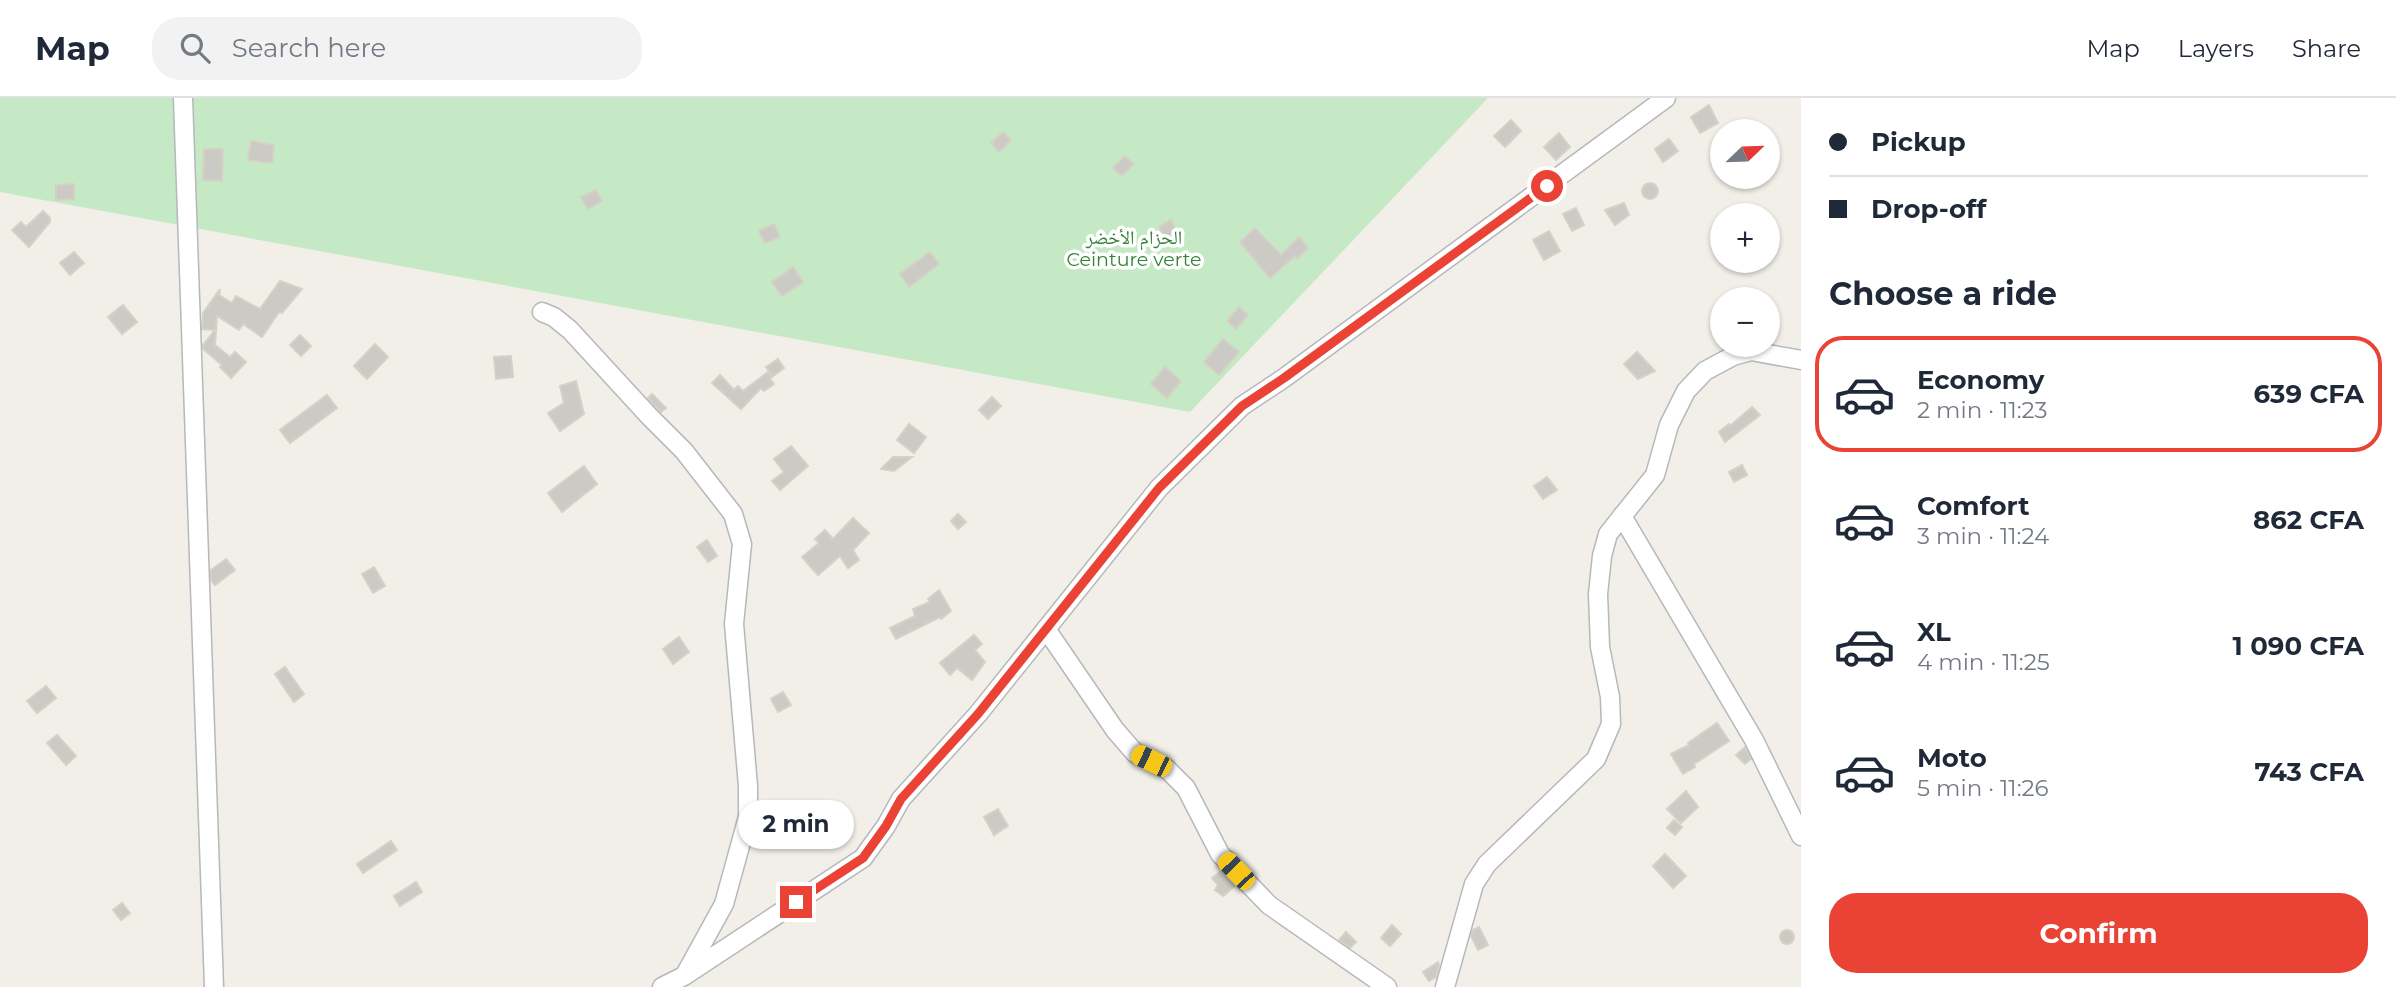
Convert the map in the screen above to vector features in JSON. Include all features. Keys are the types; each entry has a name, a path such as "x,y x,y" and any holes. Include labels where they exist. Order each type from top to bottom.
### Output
{"street":[{"path":"183,98 214,987"},
{"path":"663,987 684,976 863,858 901,799 978,714 1159,488 1242,406 1666,98"},
{"path":"542,313 554,317 570,330 684,450 733,514 742,544 734,624 748,786 748,817 723,904 684,976"},
{"path":"1445,987 1474,884 1487,864 1596,759 1611,724 1611,697 1600,647 1598,594 1602,556 1608,534 1655,475 1669,425 1686,391 1706,371 1733,356 1751,352 1801,360"},
{"path":"1622,516 1754,740 1801,835"},
{"path":"1046,629 1088,692 1135,753 1167,769 1186,788 1220,854 1260,897 1387,987"}],"green space":[{"name":"الحزام الأخضر Ceinture verte","path":"0,98 1488,98 1190,412 0,192"}],"building":[{"path":"1709,105 1716,119 1710,119 1710,127 1700,133 1691,117"},
{"path":"1511,120 1521,131 1505,147 1494,136"},
{"path":"1003,132 1011,140 999,152 991,143"},
{"path":"1559,133 1570,147 1556,160 1544,147"},
{"path":"1669,139 1678,151 1663,162 1655,149"},
{"path":"251,141 274,145 272,163 248,160"},
{"path":"204,149 223,149 222,181 203,180"},
{"path":"1125,156 1134,164 1122,176 1113,168"},
{"path":"1647,183 1653,183 1658,191 1656,197 1647,199 1642,194 1642,188"},
{"path":"74,184 74,199 56,200 56,185"},
{"path":"596,190 602,201 588,209 581,197"},
{"path":"1624,203 1629,215 1615,225 1605,210"},
{"path":"1576,208 1584,225 1572,231 1563,214"},
{"path":"43,211 50,218 50,222 29,247 12,230 21,222 26,227"},
{"path":"1171,220 1177,231 1165,238 1159,227"},
{"path":"774,224 780,237 765,243 759,231"},
{"path":"1255,228 1281,255 1299,237 1308,248 1270,278 1240,242"},
{"path":"1549,231 1560,251 1544,260 1533,240"},
{"path":"74,252 84,263 70,275 60,263"},
{"path":"930,252 939,264 909,287 900,274"},
{"path":"793,267 803,282 782,296 772,282"},
{"path":"280,281 302,289 282,313 279,312 262,337 243,324 239,330 217,316 215,345 230,357 235,352 246,362 231,378 220,367 222,365 203,349 203,345 215,330 202,329 203,313 220,289 219,295 232,303 236,296 260,309"},
{"path":"123,305 137,322 122,334 108,317"},
{"path":"1239,307 1248,315 1236,329 1227,321"},
{"path":"300,335 311,346 301,356 290,345"},
{"path":"1223,339 1239,352 1219,375 1204,362"},
{"path":"375,344 388,357 367,379 354,366"},
{"path":"1637,352 1655,371 1638,379 1624,364"},
{"path":"511,356 513,377 496,379 494,357"},
{"path":"778,359 784,368 773,376 766,367"},
{"path":"1165,367 1181,381 1167,398 1151,384"},
{"path":"768,372 774,384 764,391 761,388 741,409 712,383 720,375 734,390 738,386 743,391"},
{"path":"576,381 584,414 560,431 548,413 564,403 560,386"},
{"path":"652,394 666,408 661,412 648,398"},
{"path":"327,395 337,408 290,443 280,430"},
{"path":"992,397 1001,406 988,419 979,410"},
{"path":"1752,407 1760,415 1725,442 1719,432"},
{"path":"909,424 926,437 914,453 897,440"},
{"path":"791,446 808,466 780,490 772,481 784,472 774,459"},
{"path":"893,457 912,457 894,471 881,469"},
{"path":"1742,465 1747,475 1734,482 1729,472"},
{"path":"584,466 597,484 562,512 548,493"},
{"path":"1547,477 1557,490 1543,499 1534,486"},
{"path":"958,514 966,522 958,529 951,521"},
{"path":"853,518 869,533 853,550 859,560 848,568 840,556 818,575 802,557 819,543 815,539 825,530 833,539"},
{"path":"707,540 717,556 708,562 697,547"},
{"path":"226,559 235,570 215,585 211,580 211,570"},
{"path":"374,567 385,586 373,593 362,574"},
{"path":"939,590 951,611 941,619 940,617 896,639 890,628 915,616 913,609 930,602 928,599"},
{"path":"974,635 982,644 975,650 985,662 972,680 957,668 950,675 940,663"},
{"path":"679,637 689,652 673,664 663,649"},
{"path":"285,667 304,694 294,702 275,674"},
{"path":"46,686 56,698 37,713 27,701"},
{"path":"783,692 791,705 778,712 771,699"},
{"path":"1717,723 1729,741 1683,774 1671,754 1689,745 1688,743"},
{"path":"57,735 76,756 66,765 47,743"},
{"path":"1745,747 1751,759 1745,764 1736,755"},
{"path":"1686,791 1698,807 1681,823 1667,809"},
{"path":"998,809 1008,826 994,835 984,817"},
{"path":"1674,820 1682,827 1675,835 1667,828"},
{"path":"391,841 397,850 363,873 357,864"},
{"path":"1665,854 1686,876 1673,888 1653,866"},
{"path":"1220,872 1235,886 1223,896 1215,890 1218,885 1212,878"},
{"path":"416,882 422,892 400,906 394,896"},
{"path":"122,903 130,913 121,920 113,910"},
{"path":"1392,925 1401,934 1390,946 1381,938"},
{"path":"1479,927 1488,945 1478,950 1471,936 1473,930"},
{"path":"1784,930 1790,930 1794,937 1790,944 1784,944 1780,940 1780,934"},
{"path":"1346,932 1356,942 1350,948 1339,940"},
{"path":"1438,962 1436,977 1429,981 1423,972"}],"route":[{"path":"796,902 863,858 901,799 978,714 1159,488 1219,427 1242,406 1547,186"}]}
